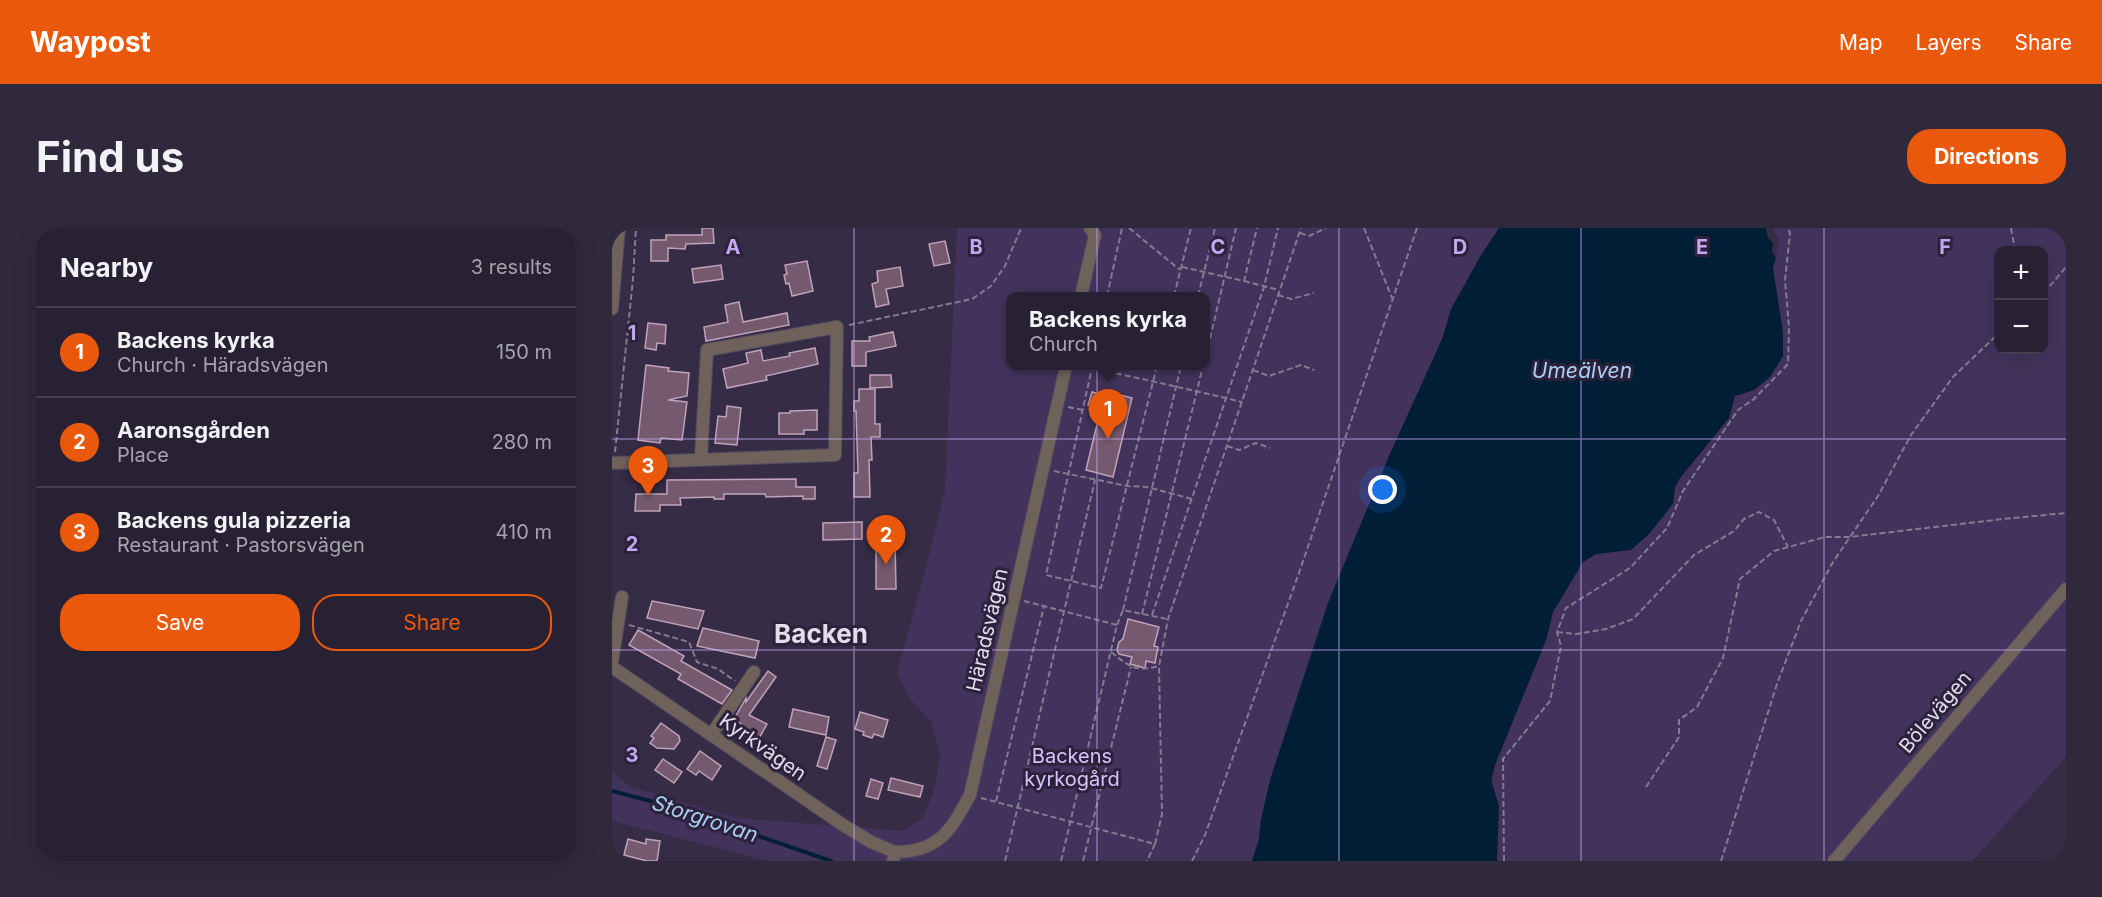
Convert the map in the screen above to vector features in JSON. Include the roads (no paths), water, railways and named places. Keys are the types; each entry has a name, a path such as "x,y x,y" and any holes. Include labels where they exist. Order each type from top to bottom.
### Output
{"street":[{"path":"612,309 620,228"},
{"path":"1082,292 1092,232"},
{"path":"613,463 701,458 835,455 837,327 707,350 701,458"},
{"name":"Häradsvägen","path":"894,857 938,841 953,826 970,795 1065,370"},
{"name":"Bölevägen","path":"1834,861 2066,588"},
{"path":"612,662 622,597"},
{"name":"Kyrkvägen","path":"612,667 843,825 894,857"},
{"path":"711,735 754,672"}],"water":[{"name":"Umeälven","path":"1499,228 1766,228 1768,238 1773,243 1772,252 1776,258 1773,268 1783,333 1783,356 1770,377 1754,390 1735,396 1729,418 1680,478 1675,487 1673,504 1649,534 1631,550 1596,554 1583,562 1553,612 1546,640 1491,779 1499,806 1497,861 1252,861 1259,839 1261,819 1271,777 1328,603 1389,456 1443,337 1451,309"}],"waterway":[{"name":"Storgrovan","path":"612,791 677,808 831,861"}],"place":[{"name":"Backens kyrka","path":"1108,439"},
{"name":"Backens gula pizzeria","path":"648,496"},
{"name":"Aaronsgården","path":"886,565"}],"district":[{"name":"Backen","path":"821,634"}],"park label":[{"name":"Backens kyrkogård","path":"1072,768"}]}
